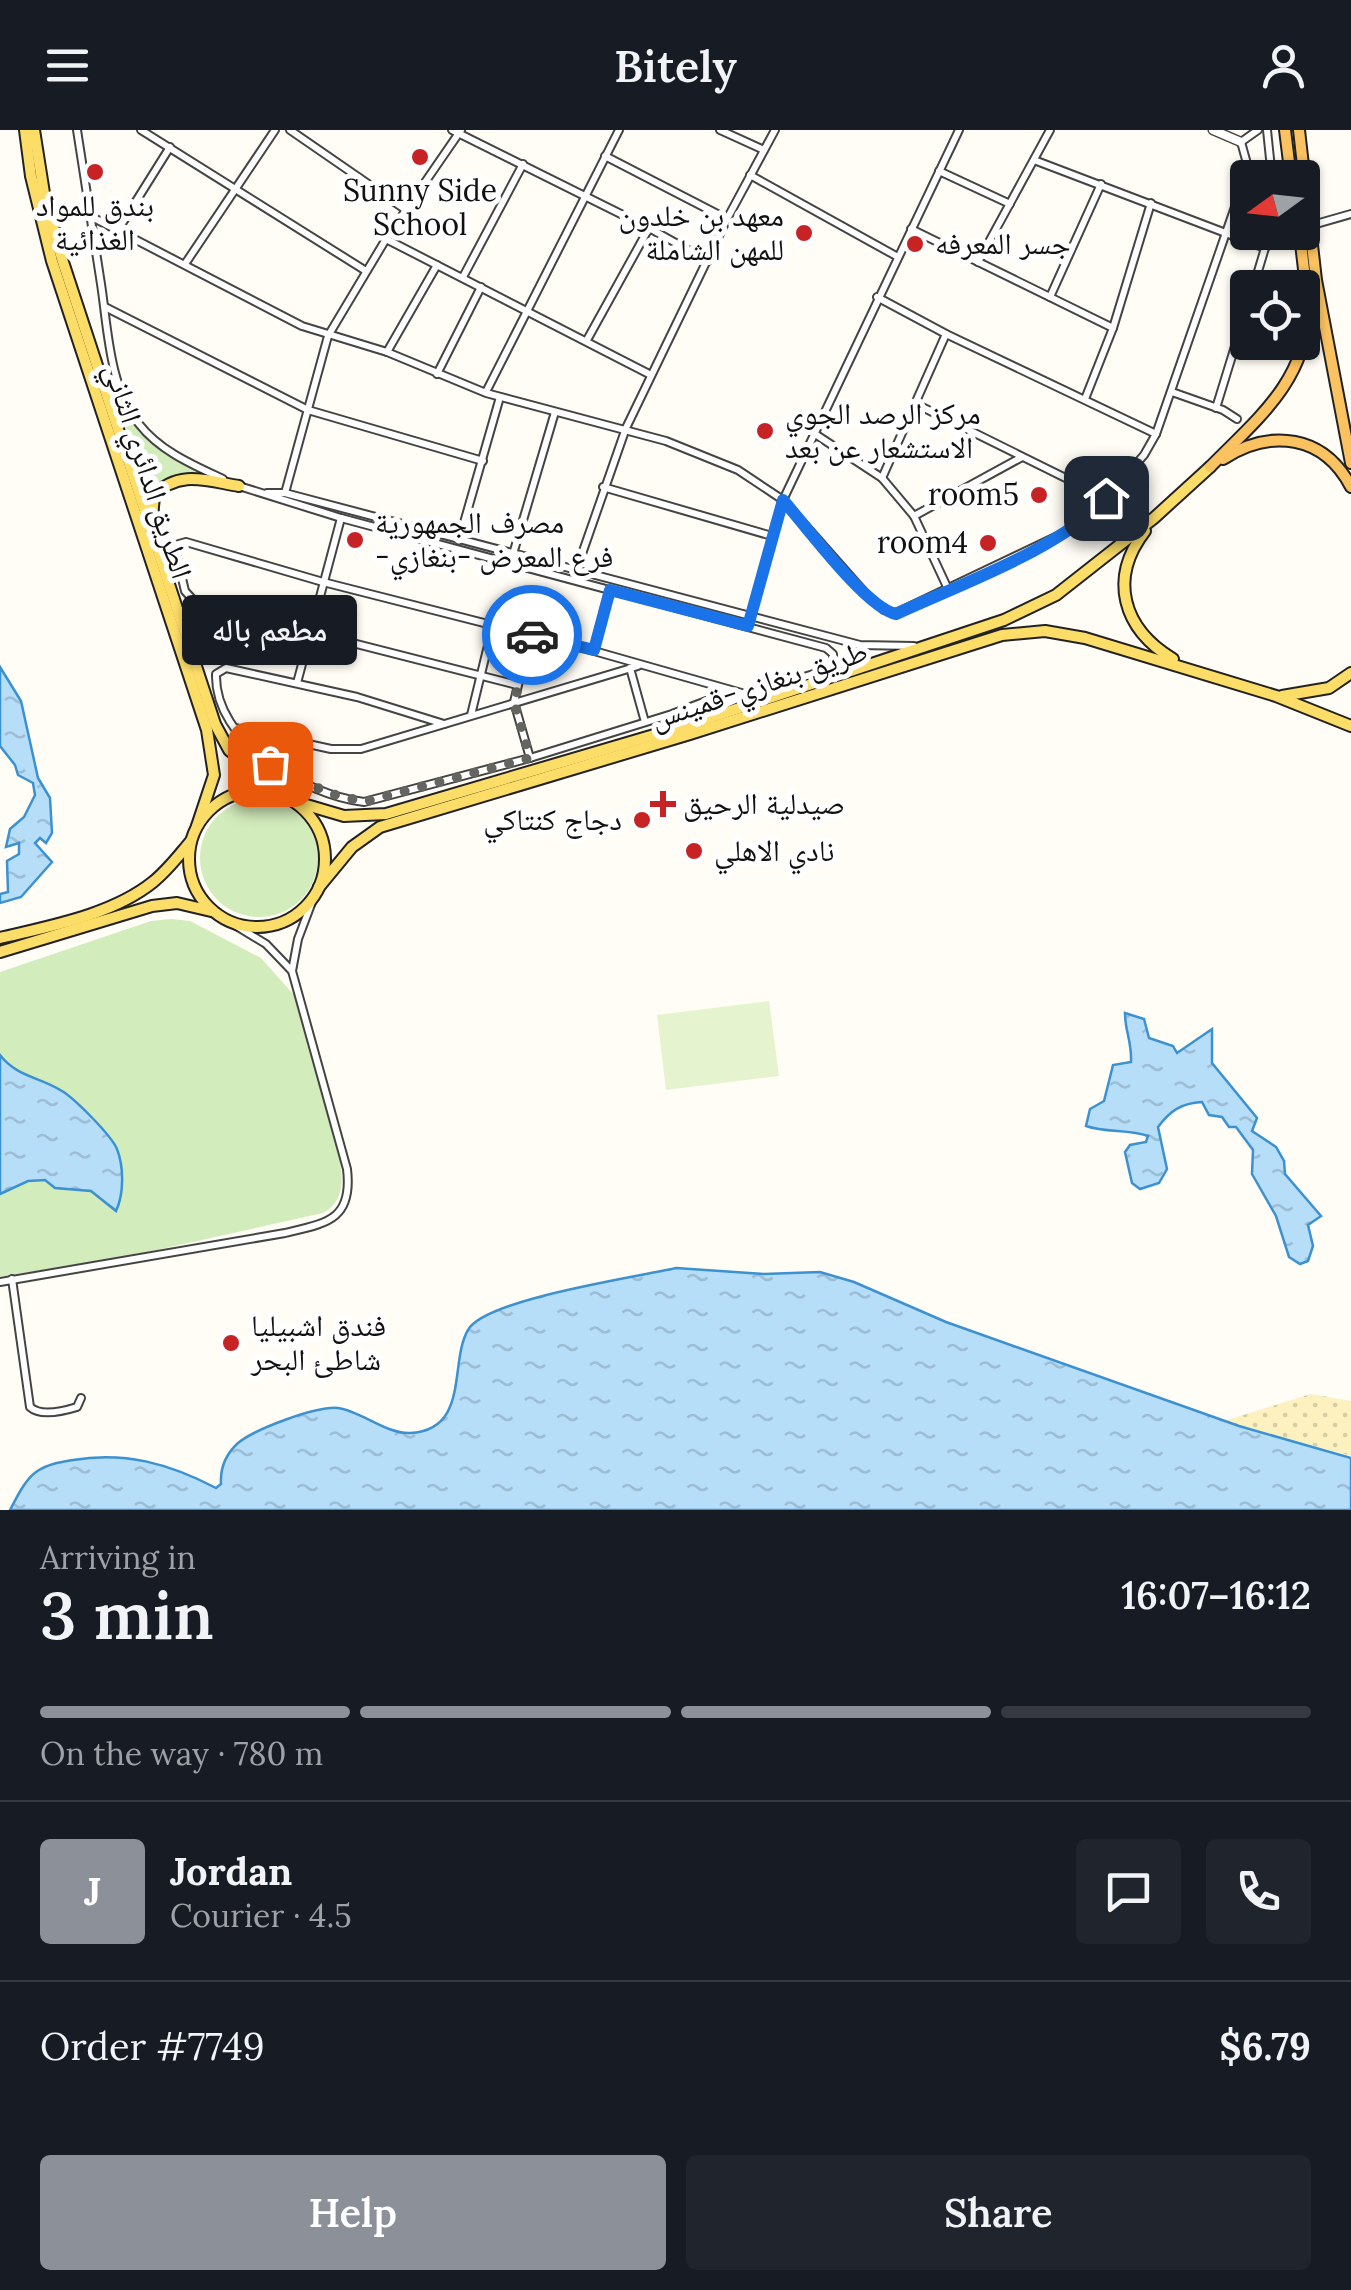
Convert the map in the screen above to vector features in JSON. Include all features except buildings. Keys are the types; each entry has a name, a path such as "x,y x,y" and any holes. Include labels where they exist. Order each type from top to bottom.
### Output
{"highway":[{"path":"1285,130 1289,160"},
{"path":"1299,130 1301,160"},
{"path":"1210,467 1270,405 1297,364 1308,311 1305,250"},
{"path":"1308,250 1351,463"},
{"path":"1210,467 1257,442 1292,439 1331,460 1351,487"}],"main road":[{"name":"الطريق الدائري الثاني","path":"25,130 40,219 222,739 249,769 290,799"},
{"name":"الطريق الدائري الثاني","path":"34,130 54,231 211,748 212,785 197,826"},
{"path":"0,938 52,925 129,897 165,872 216,804 244,792 273,792 344,816 372,817 670,730 1004,620 1056,595 1154,518 1210,467"},
{"path":"156,544 152,500 164,486 183,478 239,486"},
{"path":"1154,518 1127,560 1124,586 1128,611 1138,631 1155,648 1187,668"},
{"name":"طريق بنغازي-قمينس","path":"317,890 352,847 380,827 690,734 1002,634 1066,633 1276,696 1351,726"},
{"path":"1276,696 1329,688 1351,673"},
{"path":"191,840 193,881 214,912 256,927 284,922 296,915 317,890 325,855 316,824 290,799"},
{"path":"0,952 152,906 176,903 214,912"}],"street":[{"path":"78,130 118,382 129,410 166,449 239,486 342,518 748,626 831,652 834,660 826,670 746,695 670,730"},
{"path":"141,130 366,271"},
{"path":"185,264 275,130"},
{"path":"290,130 406,210"},
{"path":"486,393 618,130"},
{"path":"720,130 764,150"},
{"path":"576,571 626,428 727,219 775,130"},
{"path":"748,626 783,500 812,432 959,130"},
{"path":"978,262 1050,130"},
{"path":"1214,130 1241,142"},
{"path":"1241,142 1258,130"},
{"path":"1267,130 1270,160"},
{"path":"285,493 328,336 457,131 708,261"},
{"path":"90,216 283,317 328,336 387,352 486,393 626,428 738,470 783,500 858,587 884,610 896,614 1060,536 1091,515 1144,455 1172,392 1248,167 1241,142"},
{"path":"118,230 170,147"},
{"path":"605,156 727,219"},
{"path":"1034,160 1230,237"},
{"path":"463,278 523,164"},
{"path":"939,171 1010,204"},
{"path":"750,174 898,257"},
{"path":"1050,297 1101,184"},
{"path":"1086,399 1113,328 1151,203"},
{"path":"1320,224 1351,214"},
{"path":"588,340 649,228"},
{"path":"911,229 1113,328"},
{"path":"386,239 652,376"},
{"path":"387,352 438,265"},
{"path":"437,374 481,287"},
{"path":"877,297 1156,434"},
{"path":"104,306 308,410 483,461"},
{"path":"882,478 946,334"},
{"path":"1216,408 1231,360"},
{"path":"1172,392 1237,419"},
{"path":"459,540 500,397"},
{"path":"916,404 1106,498"},
{"path":"512,554 555,412"},
{"path":"812,432 882,478 914,516 948,589"},
{"path":"914,516 1022,457"},
{"path":"603,487 772,536"},
{"path":"266,493 285,493 860,646 935,645"},
{"path":"297,683 342,518"},
{"path":"417,538 421,529"},
{"path":"436,543 439,534"},
{"path":"156,544 186,542 323,582 594,650 746,695"},
{"path":"174,544 186,591 193,601 517,685"},
{"path":"594,650 610,590"},
{"path":"470,716 492,625"},
{"path":"530,634 514,702 530,758"},
{"path":"234,728 346,750 373,746 641,665"},
{"path":"444,724 357,697 226,668 218,670 215,680 234,728 254,752 302,782 349,800 376,800 530,758 730,692"},
{"path":"630,668 645,722"},
{"path":"0,1282 285,1232 320,1224 340,1212 349,1190 347,1169 292,970 298,939 317,890"},
{"path":"228,920 266,944 292,970"},
{"path":"12,1279 30,1407 40,1412 72,1409 81,1398"}],"green space":[{"path":"112,374 127,409 144,434 201,472 172,479 148,497 109,375"},
{"path":"259,799 282,804 301,816 313,835 318,858 313,881 301,900 282,912 259,917 236,912 217,900 205,881 200,858 205,835 217,816 236,804"},
{"path":"151,921 190,921 261,958 294,995 339,1153 341,1186 336,1201 323,1213 143,1253 0,1277 0,972"},
{"path":"769,1001 779,1076 666,1090 657,1015"}],"sand":[{"path":"1311,1394 1351,1401 1351,1456 1224,1421"}],"water":[{"path":"0,667 21,701 38,778 50,798 52,833 46,843 40,838 35,843 52,862 21,897 0,903 0,894 8,892 7,861 19,854 19,843 6,847 10,829 24,817 35,795 33,783 18,775 0,746"},
{"path":"1125,1013 1144,1019 1149,1038 1173,1046 1177,1053 1212,1029 1212,1063 1257,1118 1252,1131 1276,1147 1284,1161 1285,1174 1321,1216 1308,1225 1313,1246 1308,1261 1300,1264 1289,1257 1276,1216 1252,1174 1253,1150 1236,1127 1229,1127 1222,1117 1209,1115 1202,1102 1177,1109 1158,1127 1167,1169 1159,1183 1140,1189 1132,1183 1125,1152 1130,1145 1146,1142 1148,1136 1086,1126 1090,1109 1104,1101 1113,1065 1131,1062"},
{"path":"0,1055 14,1068 68,1095 113,1143 122,1172 116,1211 91,1191 55,1188 45,1180 28,1181 0,1194"},
{"path":"676,1268 764,1274 820,1272 854,1282 946,1322 1239,1426 1351,1458 1351,1510 10,1510 24,1485 40,1469 92,1458 147,1462 216,1488 221,1484 227,1457 246,1437 328,1408 347,1410 401,1432 429,1429 450,1408 463,1343 468,1330 480,1319 531,1299"}],"way so far":[{"path":"270,764 328,793 364,802 530,758 514,702 532,635"}],"place":[{"name":"Sunny Side School","path":"420,157"},
{"name":"بندق للمواد الغذائية","path":"95,172"},
{"name":"معهد بن خلدون للمهن الشاملة","path":"804,233"},
{"name":"جسر المعرفه","path":"915,244"},
{"name":"مركز الرصد الجوي الاستشعار عن بعد","path":"765,431"},
{"name":"room5","path":"1039,495"},
{"name":"مصرف الجمهورية -فرع المعرض -بنغازي","path":"355,540"},
{"name":"room4","path":"988,543"},
{"name":"مطعم باله","path":"270,764"},
{"name":"صيدلية الرحيق","path":"663,804"},
{"name":"دجاج كنتاكي","path":"642,820"},
{"name":"نادي الاهلي","path":"694,851"},
{"name":"فندق اشبيليا شاطئ البحر","path":"231,1343"}],"route":[{"path":"532,635 594,650 610,590 748,626 783,500 866,596 896,614 1049,542 1091,515 1106,498"}]}
